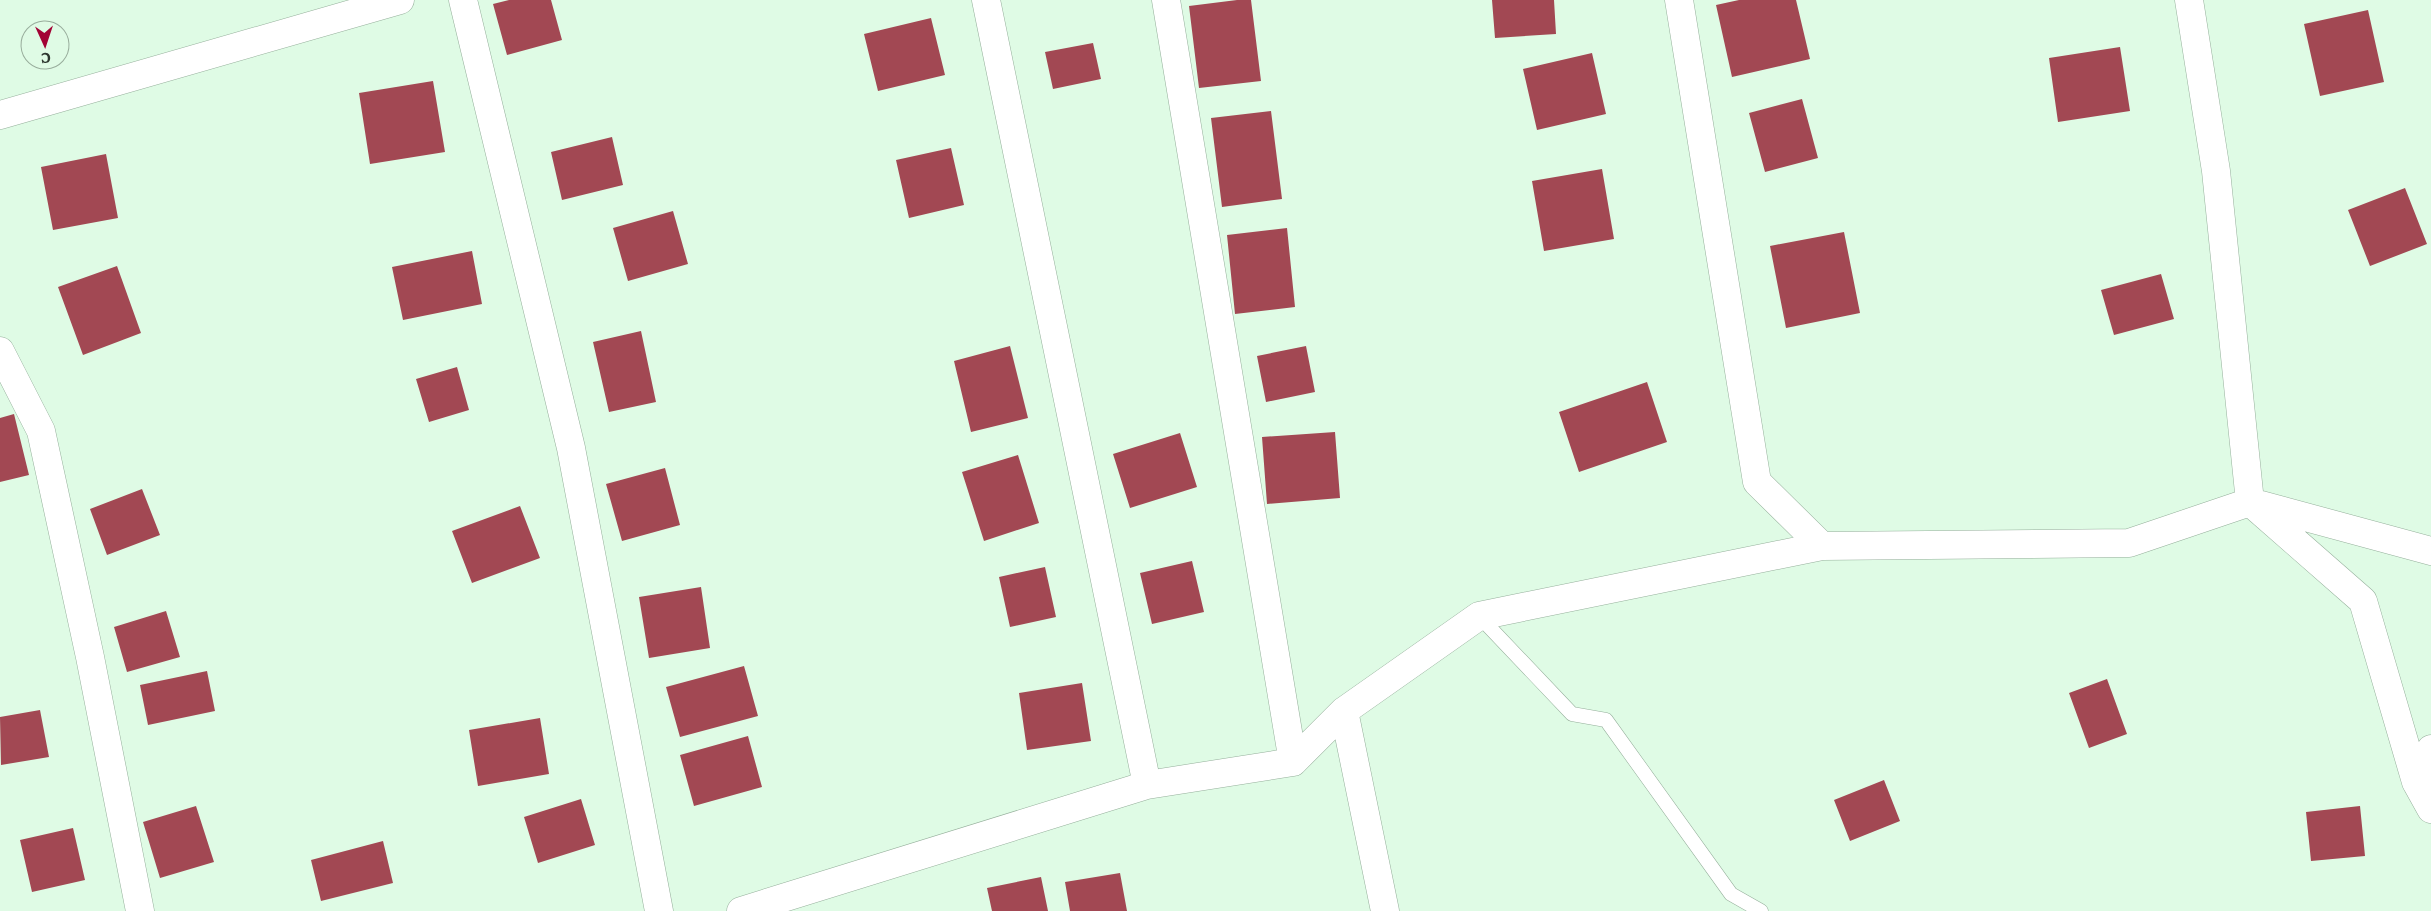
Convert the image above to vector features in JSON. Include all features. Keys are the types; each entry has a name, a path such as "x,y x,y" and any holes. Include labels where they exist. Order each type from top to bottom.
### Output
{"street":[{"path":"0,115 400,0"},
{"path":"463,0 571,448 658,911"},
{"path":"986,0 1147,785"},
{"path":"1166,0 1292,762"},
{"path":"1678,0 1757,482 1822,546"},
{"path":"2189,0 2216,171 2250,502 2363,601 2416,782 2431,809"},
{"path":"0,352 42,431 90,657 140,911"},
{"path":"741,911 1147,785 1292,762 1344,711 1477,614 1822,546 2129,543 2250,502 2431,551"},
{"path":"1344,711 1384,911"},
{"path":"2416,782 2431,749"}],"lane":[{"path":"1477,614 1572,714 1606,720 1730,894 1761,911"}],"building":[{"path":"509,0 551,0 562,40 507,55 493,4"},
{"path":"1251,0 1261,81 1199,88 1189,6"},
{"path":"1492,0 1554,0 1556,34 1495,38"},
{"path":"1739,0 1796,0 1810,59 1732,77 1716,5"},
{"path":"2368,10 2384,82 2320,96 2304,24"},
{"path":"931,18 945,75 878,91 864,34"},
{"path":"1093,43 1101,79 1053,89 1045,52"},
{"path":"2120,47 2130,111 2058,122 2049,58"},
{"path":"1592,53 1606,114 1537,130 1523,69"},
{"path":"433,81 445,152 370,164 359,93"},
{"path":"1802,99 1818,158 1765,172 1749,113"},
{"path":"1271,111 1282,199 1222,207 1211,118"},
{"path":"612,137 623,185 562,200 551,152"},
{"path":"951,148 964,205 909,218 896,160"},
{"path":"106,154 118,218 53,230 41,167"},
{"path":"1602,169 1614,239 1544,251 1532,181"},
{"path":"2405,188 2427,244 2370,266 2348,210"},
{"path":"673,211 688,264 628,281 613,228"},
{"path":"1287,228 1295,307 1235,314 1227,235"},
{"path":"1844,232 1860,313 1786,328 1770,246"},
{"path":"472,251 482,304 403,320 392,267"},
{"path":"117,266 141,333 83,355 58,287"},
{"path":"2161,274 2174,319 2114,335 2101,290"},
{"path":"641,331 656,402 609,412 593,342"},
{"path":"1010,346 1028,418 971,432 954,361"},
{"path":"1306,346 1315,392 1266,402 1257,356"},
{"path":"457,367 469,410 429,422 416,379"},
{"path":"1647,382 1667,442 1579,472 1559,412"},
{"path":"14,414 29,475 0,482 0,418"},
{"path":"1335,432 1340,498 1267,504 1262,437"},
{"path":"1180,433 1197,487 1130,508 1113,454"},
{"path":"1018,455 1039,523 984,541 962,472"},
{"path":"665,468 680,525 622,541 606,484"},
{"path":"142,489 160,535 107,555 90,509"},
{"path":"520,506 540,558 472,583 452,531"},
{"path":"1192,561 1204,612 1152,624 1140,573"},
{"path":"1045,567 1056,617 1010,627 999,577"},
{"path":"701,587 710,648 649,658 639,597"},
{"path":"166,611 180,657 127,672 114,627"},
{"path":"744,666 758,716 680,737 666,687"},
{"path":"207,671 215,711 148,725 140,685"},
{"path":"2107,679 2127,734 2089,748 2069,693"},
{"path":"1082,683 1091,741 1027,750 1019,693"},
{"path":"40,710 49,757 1,765 0,717"},
{"path":"540,718 549,774 478,786 469,730"},
{"path":"748,736 762,787 694,806 680,755"},
{"path":"1884,780 1900,821 1850,841 1834,800"},
{"path":"581,799 595,845 538,863 524,817"},
{"path":"196,806 214,862 160,878 143,822"},
{"path":"2360,806 2365,856 2311,861 2306,812"},
{"path":"73,828 85,880 32,892 20,840"},
{"path":"383,841 393,883 321,901 311,860"},
{"path":"1120,873 1127,911 1070,911 1065,882"},
{"path":"1041,877 1048,911 992,911 987,888"}]}
